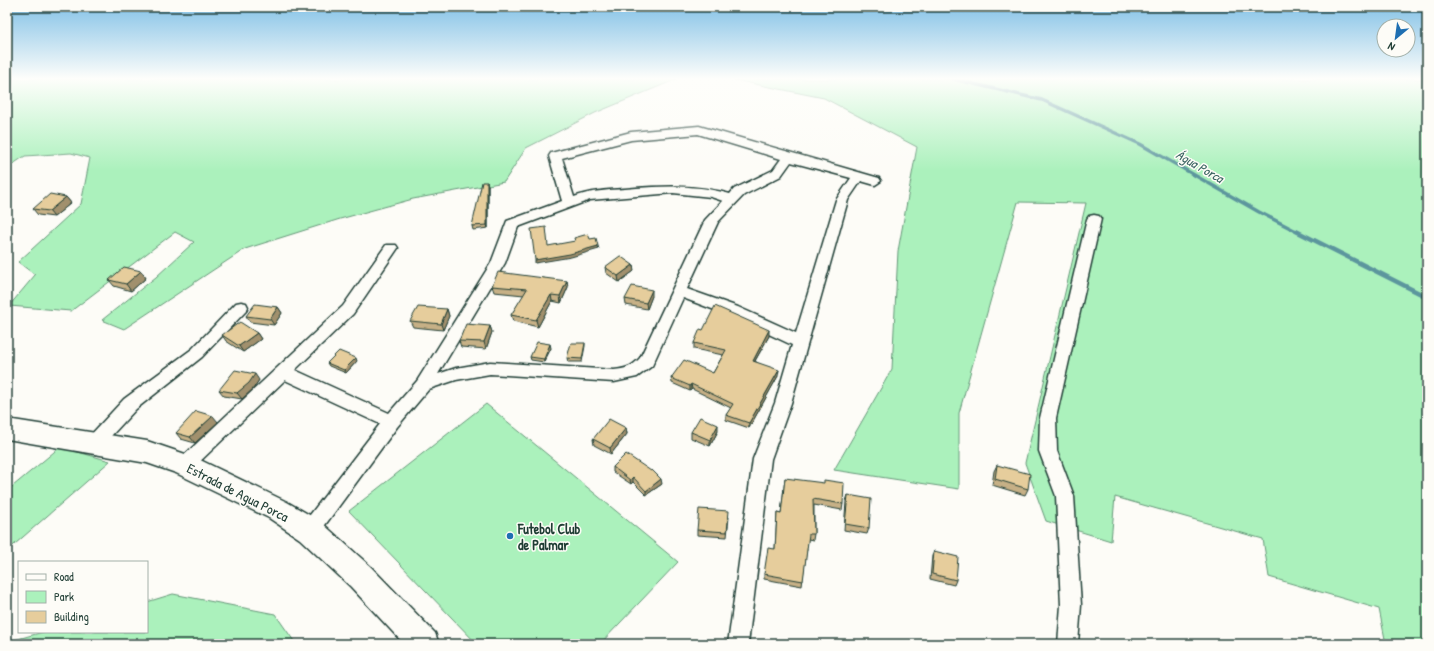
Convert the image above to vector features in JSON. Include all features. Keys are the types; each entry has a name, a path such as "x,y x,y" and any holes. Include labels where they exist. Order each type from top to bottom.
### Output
{"main road":[{"name":"Estrada de Agua Porca","path":"7,429 147,452 185,465 278,510 310,530 360,577 424,644"}],"street":[{"path":"569,203 555,156 631,136 699,130 875,181"},
{"path":"423,385 456,374 490,368 614,376 630,374 639,370 646,362 712,220 739,192 777,172 788,157"},
{"path":"738,644 762,459 783,403 842,200 858,177"},
{"path":"310,530 391,422 423,385 498,264 512,224 588,196 655,189 696,191 732,199"},
{"path":"1068,644 1071,605 1065,496 1053,468 1048,451 1048,418 1094,218"},
{"path":"185,465 348,310 391,248"},
{"path":"679,292 733,311 801,342"},
{"path":"93,444 130,404 197,353 241,307"},
{"path":"284,372 391,422"}],"green space":[{"path":"7,109 604,109 526,148 504,182 413,199 340,219 245,249 124,329 102,320 156,277 194,242 175,232 71,311 9,306 35,275 18,262 81,204 90,158 71,153 25,156 7,168"},
{"path":"846,109 1427,109 1427,644 1386,644 1379,609 1269,577 1263,539 1115,497 1111,541 1046,521 1025,463 1086,203 1018,202 959,413 959,489 834,470 892,369 898,251 917,147"},
{"name":"Futebol Club de Palmar","path":"486,404 678,562 600,644 477,644 349,511"},
{"path":"60,447 110,461 7,551 7,491"},
{"path":"173,594 275,614 296,644 7,644 7,642 39,633 148,633 148,602"}],"building":[{"path":"482,182 487,182 487,225 472,226"},
{"path":"50,194 66,197 49,211 33,209"},
{"path":"546,227 548,246 575,241 574,238 588,234 590,239 596,238 598,246 570,254 535,260 531,229"},
{"path":"620,256 633,265 618,276 605,267"},
{"path":"124,267 141,271 126,284 109,280"},
{"path":"498,272 567,281 560,296 551,295 536,320 511,315 527,289 492,286"},
{"path":"632,286 652,290 646,303 625,299"},
{"path":"255,304 278,307 270,319 246,316"},
{"path":"715,306 769,330 753,361 779,370 749,423 726,415 733,404 691,384 690,386 671,378 684,360 713,373 726,350 694,343 700,329 703,330"},
{"path":"418,307 447,309 441,324 410,321"},
{"path":"240,322 257,333 239,346 222,335"},
{"path":"466,324 490,326 484,342 459,341"},
{"path":"537,342 550,344 544,359 530,357"},
{"path":"571,343 585,343 582,359 567,358"},
{"path":"339,351 356,358 344,370 327,363"},
{"path":"235,370 255,374 249,383 237,393 219,390"},
{"path":"196,411 213,416 190,437 176,433"},
{"path":"700,417 718,425 710,440 691,432"},
{"path":"609,419 626,428 610,448 593,439"},
{"path":"626,454 651,471 652,470 661,479 646,491 633,477 630,480 613,467"},
{"path":"997,465 1030,474 1028,489 995,479"},
{"path":"785,478 824,483 824,480 844,483 843,504 813,499 814,534 809,534 803,581 764,574 768,548 775,549 777,513 781,514"},
{"path":"848,495 871,499 869,528 845,524"},
{"path":"699,509 729,511 727,532 697,530"},
{"path":"934,551 958,557 956,580 932,574"},
{"path":"1039,640 1048,644 1038,644"}],"waterway":[{"name":"Água Porca","path":"1063,109 1140,144 1259,212 1298,232"},
{"name":"Água Porca","path":"1296,231 1427,297"}],"place":[{"name":"Futebol Club de Palmar","path":"510,536"}]}
